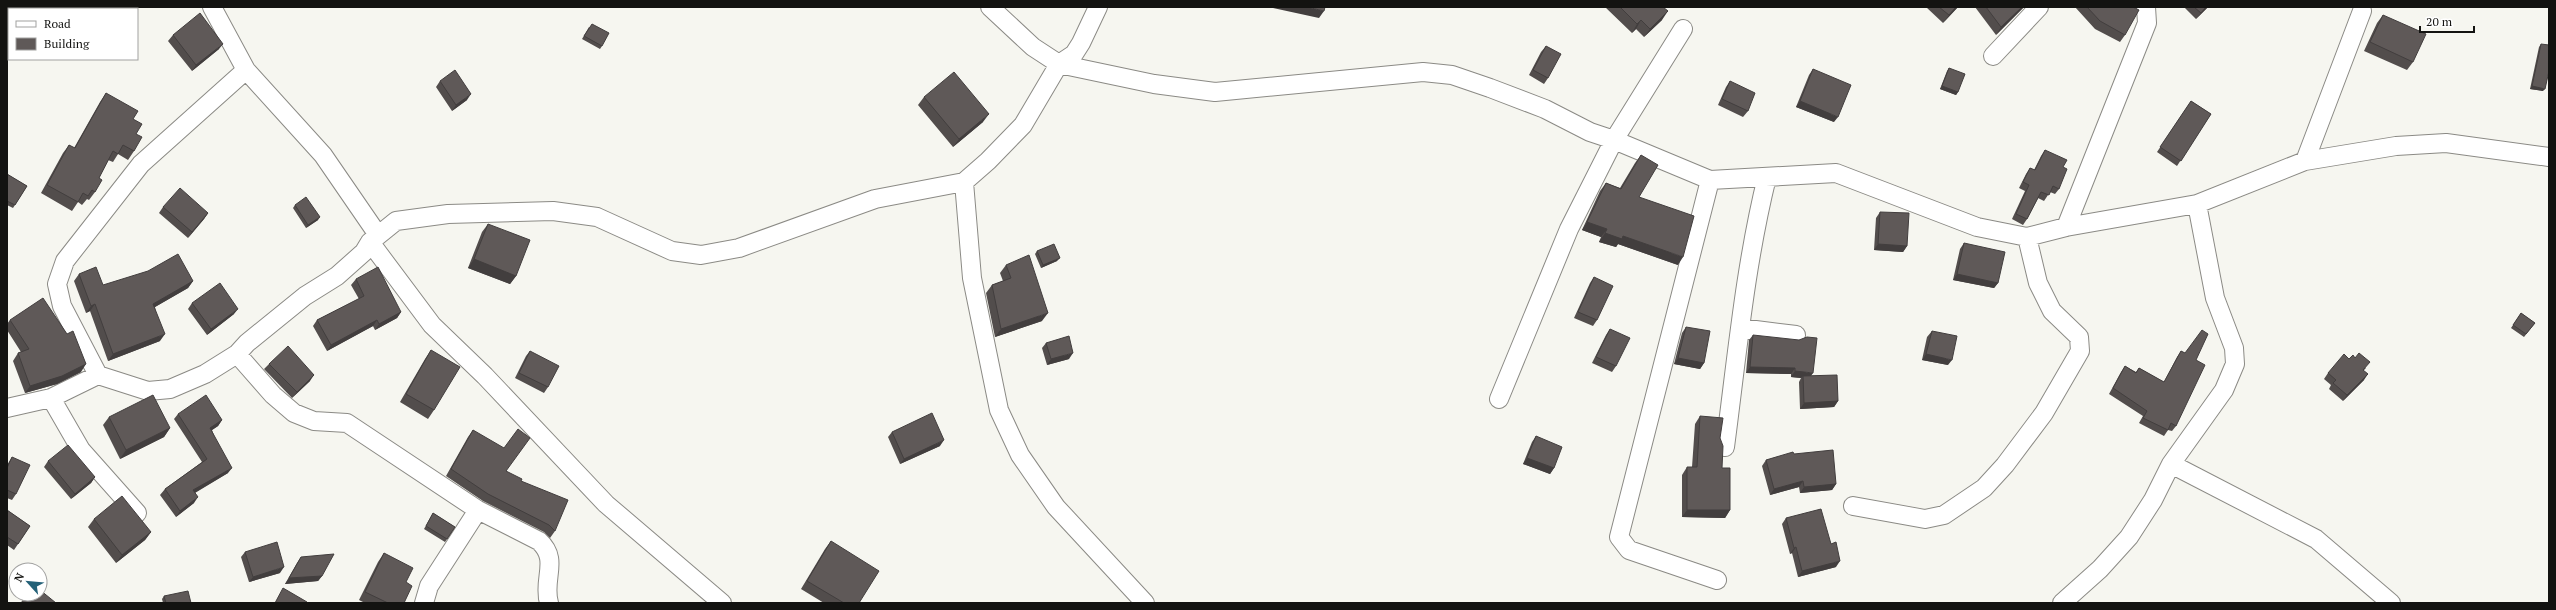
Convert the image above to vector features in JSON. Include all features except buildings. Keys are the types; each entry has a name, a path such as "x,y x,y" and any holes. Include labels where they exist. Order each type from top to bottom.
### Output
{"street":[{"path":"212,7 246,70 323,155 374,239 432,324 485,376 606,504 722,603"},
{"path":"990,7 1033,47 1059,64 1154,84 1216,92 1423,72 1452,75 1545,109 1590,132 1614,140 1710,180 1836,173 1976,227 2028,237 2066,227 2197,204 2304,161 2396,146 2446,143 2549,158"},
{"path":"10,403 51,398 98,375 148,391 170,389 205,374 237,354 247,343 305,296 337,276 364,252 374,239 396,221 448,214 553,211 597,217 672,251 701,255 740,248 875,199 964,182 988,161 1023,125 1059,64 1074,54 1098,7"},
{"path":"1993,56 2039,7"},
{"path":"2066,227 2147,23 2151,8"},
{"path":"2304,161 2362,11"},
{"path":"1499,398 1569,229 1614,140 1683,29"},
{"path":"98,375 62,306 57,284 65,261 141,164 246,70"},
{"path":"1725,447 1740,328 1740,315 1755,224 1767,177"},
{"path":"1710,180 1620,537 1629,550 1717,580"},
{"path":"964,182 972,278 1000,410 1020,454 1056,507 1145,603"},
{"path":"2062,603 2100,569 2129,537 2153,500 2171,464 2224,390 2235,364 2234,348 2215,298 2197,204"},
{"path":"1853,506 1925,519 1944,515 1984,488 2005,465 2044,413 2080,351 2078,337 2052,311 2038,283 2028,237"},
{"path":"1740,328 1796,335"},
{"path":"237,354 272,395 294,413 314,421 347,423 478,510 539,540 547,548 551,557 547,579 549,603"},
{"path":"51,398 81,450 137,513"},
{"path":"2171,464 2316,539 2391,603"},
{"path":"424,603 429,586 478,510"}]}
